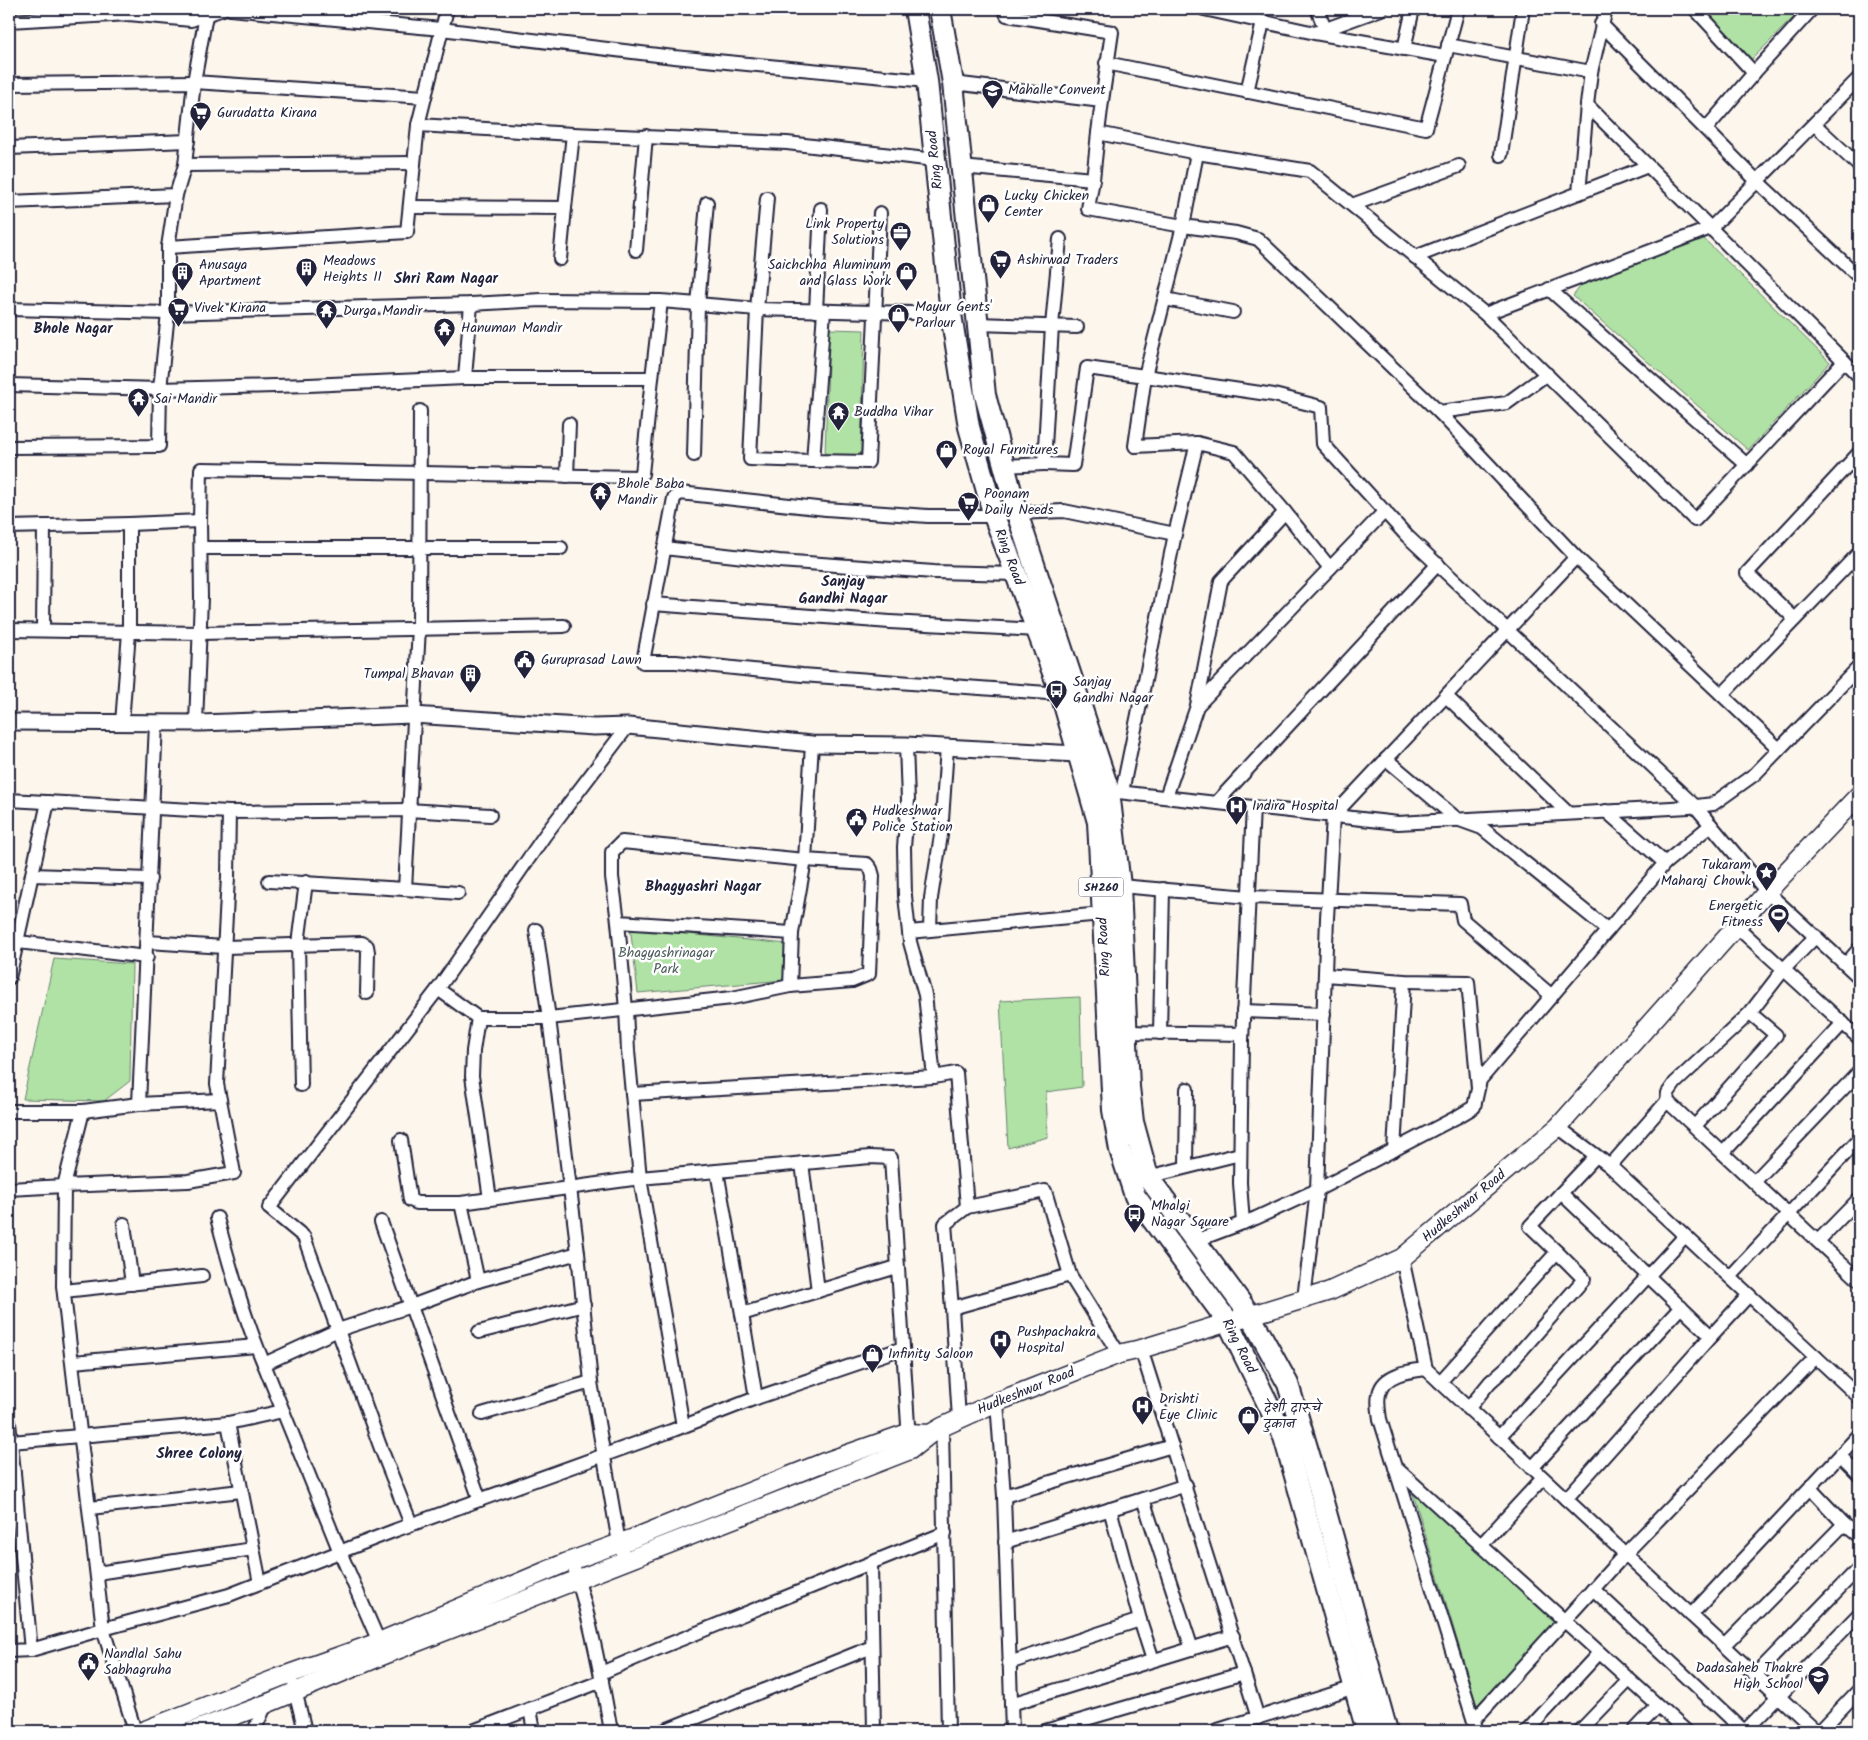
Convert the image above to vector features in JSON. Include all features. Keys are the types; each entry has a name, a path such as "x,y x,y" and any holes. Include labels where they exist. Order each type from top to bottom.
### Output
{"highway":[{"name":"Ring Road","path":"914,9 927,81 950,314 969,427 994,516 1061,694 1098,822 1113,1110 1120,1150 1135,1196 1228,1322 1284,1437 1367,1731"},
{"name":"Ring Road","path":"940,9 953,83 985,395 1017,513 1116,791 1128,1087 1133,1122 1148,1177 1250,1315 1288,1384 1388,1731"}],"main road":[{"name":"Hudkeshwar Road","path":"193,1731 266,1704 625,1560 910,1450 936,1430 996,1402 1119,1354 1142,1349 1330,1291 1402,1258 1558,1127 1736,926 1859,795"},
{"path":"143,1731 379,1642 572,1561 830,1460 908,1432 936,1430"}],"street":[{"path":"9,21 68,13 129,11 190,20 223,9"},
{"path":"230,9 442,29 674,57 927,81"},
{"path":"168,247 407,232 418,125 447,9"},
{"path":"1004,9 1007,15 1112,32 1106,63 1088,210 1236,233 1258,239 1439,412 1576,557 1779,749"},
{"path":"1204,9 1404,49 1516,58 1591,72"},
{"path":"1316,9 1320,31"},
{"path":"1320,31 1381,9"},
{"path":"1404,49 1413,9"},
{"path":"1106,63 1426,128 1458,9"},
{"path":"1501,155 1524,9"},
{"path":"1579,192 1591,72 1606,9"},
{"path":"1695,9 1754,73"},
{"path":"1706,129 1812,9"},
{"path":"9,447 159,446 160,389 168,313 168,247 176,194 185,165 194,82 206,15"},
{"path":"1247,92 1263,22"},
{"path":"1601,24 1757,181 1859,277"},
{"path":"1485,314 1710,228 1859,78"},
{"path":"9,84 194,82 425,97"},
{"path":"953,83 1102,102"},
{"path":"1587,105 1859,376"},
{"path":"1814,124 1859,166"},
{"path":"418,125 787,143 936,160"},
{"path":"1098,132 1197,153 1310,171 1485,314 1695,520 1844,361"},
{"path":"560,259 573,134"},
{"path":"636,250 646,136"},
{"path":"9,148 188,142"},
{"path":"1197,153 1183,226 1146,376 1135,446 1197,443 1234,452 1330,568"},
{"path":"185,165 414,163"},
{"path":"1352,206 1458,166"},
{"path":"1415,257 1648,166"},
{"path":"961,167 1092,179"},
{"path":"9,202 176,194"},
{"path":"766,198 757,309 750,459 868,462 880,213"},
{"path":"694,455 698,305 707,202"},
{"path":"411,207 565,208"},
{"path":"812,461 820,311 822,209"},
{"path":"1044,464 1052,326 1060,239"},
{"path":"1549,289 1746,465"},
{"path":"1165,299 1234,312"},
{"path":"9,309 168,313 471,304 541,300 661,301 757,309 950,314"},
{"path":"196,723 200,633 201,469 419,474 491,473 636,478 642,474 661,301"},
{"path":"464,378 471,304"},
{"path":"977,324 1078,327"},
{"path":"1004,466 1073,465 1087,368 1274,395 1320,407 1323,444 1408,536 1696,806 1767,892 1859,977"},
{"path":"1439,412 1507,403 1547,374"},
{"path":"9,385 160,389 309,386 464,378 652,378"},
{"path":"405,889 419,627 420,411"},
{"path":"567,476 570,424"},
{"path":"1197,443 1116,791 1398,823 1713,804 1755,774 1859,668"},
{"path":"1795,619 1747,573 1859,454"},
{"path":"994,516 928,516 826,509 680,493 674,498 643,662 676,662 821,677 1061,694"},
{"path":"1017,513 1064,511 1175,534"},
{"path":"1197,706 1385,511"},
{"path":"1166,797 1197,706 1221,581 1285,512"},
{"path":"9,528 200,521"},
{"path":"122,723 130,632 130,524"},
{"path":"43,630 44,526"},
{"path":"201,548 561,548"},
{"path":"664,548 779,561 934,572 1016,574"},
{"path":"1722,695 1859,553"},
{"path":"1304,1300 1317,1190 1333,816 1576,557"},
{"path":"1217,802 1438,564"},
{"path":"653,604 890,622 1037,630"},
{"path":"9,630 200,633 419,627 564,626"},
{"path":"1446,696 1568,814"},
{"path":"9,722 196,723 413,715 594,726 628,726 812,744 906,745 1078,754"},
{"path":"139,1104 148,942 156,723"},
{"path":"411,1524 304,1237 268,1208 438,989 545,835 628,726"},
{"path":"790,986 792,933 805,860 812,744"},
{"path":"906,745 908,800 904,857 905,896 910,942 925,995 934,1077"},
{"path":"930,930 931,898 941,835 947,747"},
{"path":"1386,759 1457,819 1482,828 1608,930"},
{"path":"9,800 229,812 408,810 490,815"},
{"path":"9,978 48,802"},
{"path":"1243,1223 1240,1183 1242,1034 1253,807"},
{"path":"1606,811 1665,863"},
{"path":"9,1189 188,1181 234,1173 217,1084 228,877 229,812"},
{"path":"1195,1241 1243,1223 1317,1190 1474,1107 1480,1080 1665,863 1710,825"},
{"path":"438,989 478,1018 549,1018 626,1009 732,998 790,986 852,981 869,974 872,869 867,864 805,860 622,842 612,852 612,877 618,922 626,1009 628,1051 640,1178 684,1426"},
{"path":"32,875 150,880"},
{"path":"269,881 458,893"},
{"path":"301,1085 298,944 306,882"},
{"path":"1120,886 1249,897 1460,904 1463,920 1552,996"},
{"path":"1160,1033 1163,889"},
{"path":"909,932 1102,914"},
{"path":"618,922 792,933"},
{"path":"1736,926 1859,1038"},
{"path":"536,930 549,1018 578,1253 591,1382 619,1543 625,1560"},
{"path":"1610,1166 1667,1101 1668,1093 1675,1082 1750,1013 1784,969 1816,936"},
{"path":"18,942 147,957"},
{"path":"148,942 224,948 362,943 367,946 367,993"},
{"path":"1846,964 1859,949"},
{"path":"1325,975 1404,981 1468,982 1478,1088"},
{"path":"1394,1150 1404,981"},
{"path":"1243,1011 1324,1014"},
{"path":"1695,1126 1776,1035 1750,1013"},
{"path":"478,1018 473,1051 472,1076 490,1199"},
{"path":"1723,1153 1843,1023"},
{"path":"1126,1032 1242,1034"},
{"path":"1754,1182 1859,1072"},
{"path":"632,1094 934,1077 956,1073 968,1207"},
{"path":"1186,1167 1187,1089"},
{"path":"9,1111 83,1111 139,1104 220,1100"},
{"path":"1667,1101 1789,1215 1857,1273"},
{"path":"83,1111 64,1186 64,1290 103,1629 135,1731"},
{"path":"1558,1127 1610,1166 1859,1397"},
{"path":"1730,1277 1859,1139"},
{"path":"401,1140 410,1200 417,1203 461,1203 640,1178 870,1157 891,1158 910,1450"},
{"path":"1148,1177 1240,1154"},
{"path":"1468,1409 1490,1382 1507,1367 1584,1279 1530,1226 1596,1156"},
{"path":"802,1163 818,1291"},
{"path":"717,1171 756,1398"},
{"path":"959,1419 945,1224 968,1207 1045,1190 1070,1275 1119,1354"},
{"path":"1561,1193 1711,1336"},
{"path":"1818,1241 1859,1198"},
{"path":"461,1203 478,1281"},
{"path":"217,1218 256,1346 379,1642"},
{"path":"381,1222 480,1500"},
{"path":"124,1224 132,1284"},
{"path":"1499,1437 1685,1236"},
{"path":"1440,1382 1557,1252"},
{"path":"264,1364 338,1330 478,1281 578,1253"},
{"path":"1402,1258 1426,1369 1468,1409 1818,1731 1859,1690"},
{"path":"742,1314 897,1267"},
{"path":"952,1308 1070,1275"},
{"path":"64,1290 202,1276"},
{"path":"1566,1499 1749,1295"},
{"path":"479,1332 584,1306"},
{"path":"1532,1468 1681,1307"},
{"path":"73,1362 256,1346"},
{"path":"9,1651 31,1650 229,1595 411,1524 684,1426 756,1398 903,1348"},
{"path":"1142,1349 1258,1718"},
{"path":"1476,1726 1564,1621 1625,1554 1816,1357"},
{"path":"1426,1369 1406,1371 1388,1380 1378,1395 1380,1419 1476,1726"},
{"path":"482,1414 591,1382"},
{"path":"996,1402 1004,1496 1012,1731"},
{"path":"11,1442 228,1423 283,1411"},
{"path":"9,1422 13,1497 31,1650"},
{"path":"228,1423 260,1583"},
{"path":"936,1430 945,1533 948,1731"},
{"path":"1691,1615 1859,1435"},
{"path":"1004,1496 1172,1446"},
{"path":"1840,1456 1859,1475"},
{"path":"1395,1467 1686,1731"},
{"path":"1481,1545 1543,1478"},
{"path":"1005,1542 1186,1485"},
{"path":"1810,1488 1844,1524 1859,1536"},
{"path":"90,1508 241,1491"},
{"path":"1143,1499 1192,1648"},
{"path":"1110,1509 1140,1620 1153,1660"},
{"path":"1724,1646 1844,1524"},
{"path":"473,1731 530,1709 602,1677 657,1648 945,1533"},
{"path":"97,1572 253,1549"},
{"path":"572,1561 602,1677 610,1731"},
{"path":"871,1564 873,1731"},
{"path":"1755,1675 1859,1568"},
{"path":"1593,1590 1744,1731 1859,1614"},
{"path":"1009,1663 1140,1620"},
{"path":"1011,1704 1233,1636"},
{"path":"663,1731 872,1647"},
{"path":"1527,1731 1599,1652"},
{"path":"1045,1731 1244,1673"},
{"path":"290,1674 305,1731"},
{"path":"1580,1731 1629,1680"},
{"path":"1220,1731 1355,1687"},
{"path":"254,1731 266,1704"},
{"path":"1634,1731 1658,1706"},
{"path":"530,1709 534,1731"}],"green space":[{"path":"1704,9 1802,9 1750,61"},
{"path":"1702,237 1830,362 1748,450 1573,296 1583,283"},
{"path":"829,329 864,330 861,456 825,455"},
{"name":"Bhagyashrinagar Park","path":"630,926 788,944 784,980 638,993"},
{"path":"54,959 132,964 130,1081 104,1101 23,1099"},
{"path":"1080,997 1082,1087 1046,1092 1048,1137 1008,1148 1000,1001"},
{"path":"1411,1487 1555,1622 1477,1706"}],"place":[{"name":"Mahalle Convent","path":"992,109"},
{"name":"Gurudatta Kirana","path":"201,132"},
{"name":"Lucky Chicken Center","path":"988,223"},
{"name":"Link Property Solutions","path":"900,251"},
{"name":"Ashirwad Traders","path":"1001,279"},
{"name":"Meadows Heights II","path":"307,288"},
{"name":"Anusaya Apartment","path":"183,292"},
{"name":"Saichchha Aluminum and Glass Work","path":"907,292"},
{"name":"Vivek Kirana","path":"178,327"},
{"name":"Durga Mandir","path":"327,330"},
{"name":"Mayur Gents' Parlour","path":"899,334"},
{"name":"Hanuman Mandir","path":"445,347"},
{"name":"Sai Mandir","path":"138,418"},
{"name":"Buddha Vihar","path":"838,431"},
{"name":"Royal Furnitures","path":"947,469"},
{"name":"Bhole Baba Mandir","path":"601,511"},
{"name":"Poonam Daily Needs","path":"968,521"},
{"name":"Guruprasad Lawn","path":"525,679"},
{"name":"Tumpal Bhavan","path":"470,693"},
{"name":"Sanjay Gandhi Nagar","path":"1057,709"},
{"name":"Indira Hospital","path":"1236,825"},
{"name":"Hudkeshwar Police Station","path":"856,838"},
{"name":"Tukaram Maharaj Chowk","path":"1767,892"},
{"name":"Energetic Fitness","path":"1779,933"},
{"name":"Mhalgi Nagar Square","path":"1135,1233"},
{"name":"Pushpachakra Hospital","path":"1001,1359"},
{"name":"Infinity Saloon","path":"872,1373"},
{"name":"Drishti Eye Clinic","path":"1143,1426"},
{"name":"देशी दारूचे दुकान","path":"1248,1435"},
{"name":"Nandlal Sahu Sabhagruha","path":"88,1681"},
{"name":"Dadasaheb Thakre High School","path":"1819,1695"}],"district":[{"name":"Shri Ram Nagar","path":"446,279"},
{"name":"Bhole Nagar","path":"73,329"},
{"name":"Sanjay Gandhi Nagar","path":"843,590"},
{"name":"Bhagyashri Nagar","path":"703,887"},
{"name":"Shree Colony","path":"199,1454"}]}
